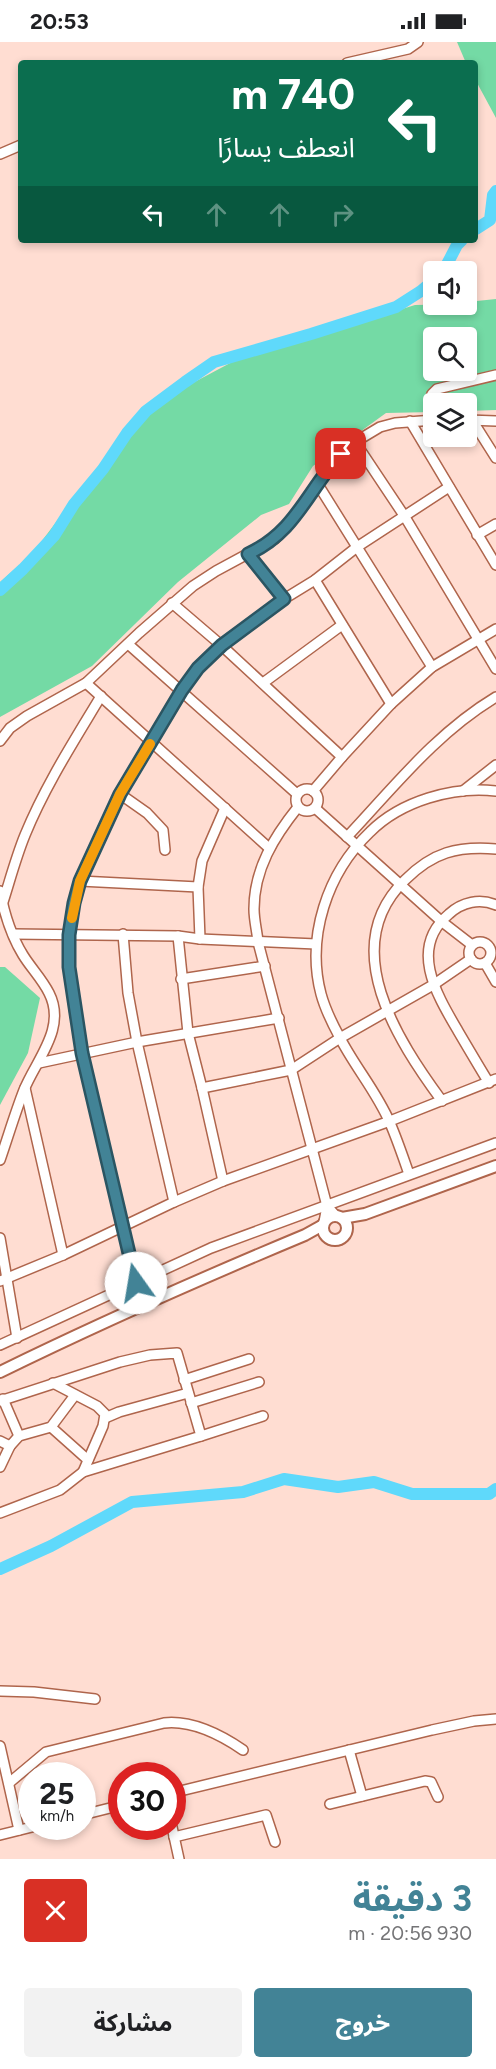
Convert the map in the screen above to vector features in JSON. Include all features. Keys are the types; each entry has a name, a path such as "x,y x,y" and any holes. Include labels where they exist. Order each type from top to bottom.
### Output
{"main road":[{"path":"0,1372 170,1292 324,1228 330,1217 365,1214 496,1166"},
{"path":"324,1228 329,1239 339,1240 365,1214"},
{"path":"339,1217 347,1226 347,1230"}],"street":[{"path":"360,60 408,49 418,42"},
{"path":"0,154 18,146"},
{"path":"433,393 436,388 496,375"},
{"path":"0,741 10,728 27,716 86,683 172,603 216,571 262,548 285,530 326,471 355,442 380,427 423,420"},
{"path":"477,420 496,421"},
{"path":"410,421 496,565"},
{"path":"477,431 496,458"},
{"path":"355,442 405,517 496,669"},
{"path":"317,483 432,667"},
{"path":"136,1283 82,1053 69,967 69,935 80,881 120,794 182,690 198,668 222,645 284,599 315,580 357,547 449,487"},
{"path":"477,535 496,524"},
{"path":"248,554 284,599"},
{"path":"315,580 391,704"},
{"path":"172,603 222,645 342,757"},
{"path":"263,683 342,625"},
{"path":"313,791 391,704 432,667 496,629"},
{"path":"128,644 297,794"},
{"path":"86,683 269,848"},
{"path":"2,904 25,836 38,807 62,761 101,696"},
{"path":"347,837 434,743 468,715 496,697"},
{"path":"463,791 496,765"},
{"path":"303,790 313,791 318,797 315,808 306,811 298,807 297,794 303,790"},
{"path":"409,1174 390,1121 340,1038 321,993 317,973 316,944 325,903 332,885 356,845 375,826 399,810 427,798 463,791 496,791"},
{"path":"120,794 147,813 163,830 165,850"},
{"path":"298,807 269,848 257,885 254,910 258,942 327,1206 324,1228"},
{"path":"200,939 198,887 206,849 225,808"},
{"path":"315,808 441,921 472,945 482,943 493,948 485,963 477,964 471,959 469,952 472,945"},
{"path":"442,1101 422,1074 387,1011 373,952 380,919 400,884 420,865 439,855 470,847 496,849"},
{"path":"80,881 198,887"},
{"path":"0,891 2,904 13,934 24,957 38,973 50,994 55,1008 52,1032 25,1088 0,1160"},
{"path":"4,1280 223,1181 312,1150 492,1081 433,985 428,952 430,940 441,921 451,912 465,904 481,902 496,905"},
{"path":"13,934 123,934 316,944"},
{"path":"123,934 128,993 137,1042 174,1202"},
{"path":"178,936 188,1033 223,1181"},
{"path":"202,1088 291,1070 340,1038 433,985 471,959"},
{"path":"485,963 496,982"},
{"path":"181,979 265,966"},
{"path":"39,1063 137,1042 279,1018"},
{"path":"25,1088 63,1255"},
{"path":"0,1345 212,1248 496,1143"},
{"path":"327,1206 339,1217"},
{"path":"0,1238 4,1280 17,1338"},
{"path":"19,1436 2,1400 133,1359 177,1353 201,1436"},
{"path":"184,1380 249,1359"},
{"path":"191,1403 259,1382"},
{"path":"53,1383 103,1411 105,1418 82,1472"},
{"path":"105,1418 188,1393"},
{"path":"0,1467 10,1446 19,1436 51,1427 75,1395"},
{"path":"0,1513 60,1490 82,1472 263,1416"},
{"path":"51,1427 88,1460"},
{"path":"0,1440 10,1446"},
{"path":"0,1691 34,1692 95,1699"},
{"path":"186,1790 474,1721 496,1719"},
{"path":"9,1783 46,1752 164,1723 181,1722 193,1726 243,1750"},
{"path":"0,1746 18,1825"},
{"path":"349,1750 362,1796"},
{"path":"330,1804 429,1781 438,1797"},
{"path":"186,1830 266,1815 275,1842"},
{"path":"0,1834 18,1830"},
{"path":"175,1840 179,1859"}],"green space":[{"path":"457,42 496,42 496,118 478,85 478,60 465,60"},
{"path":"496,299 496,410 477,411 477,393 423,393 423,412 386,413 313,466 289,504 261,515 178,582 92,666 0,717 0,582 32,554 140,411 234,361 415,305 423,305 423,315 477,315 477,301"},
{"path":"0,967 5,967 40,998 28,1053 0,1105"}],"waterway":[{"path":"478,228 490,220 493,195 496,191"},
{"path":"449,261 459,243"},
{"path":"0,590 54,536 74,504 146,411 185,382 214,362 396,307 423,289"},
{"path":"0,1569 51,1546 132,1502 243,1492 284,1479 338,1487 374,1482 412,1494 489,1494 496,1489"}],"slow traffic":[{"path":"72,918 80,881 120,794 150,744"}],"route":[{"path":"136,1283 82,1053 75,1012 69,967 69,935 74,903 80,881 120,794 182,690 207,658 284,599 248,554 262,548 285,530 317,483 341,454"}]}
